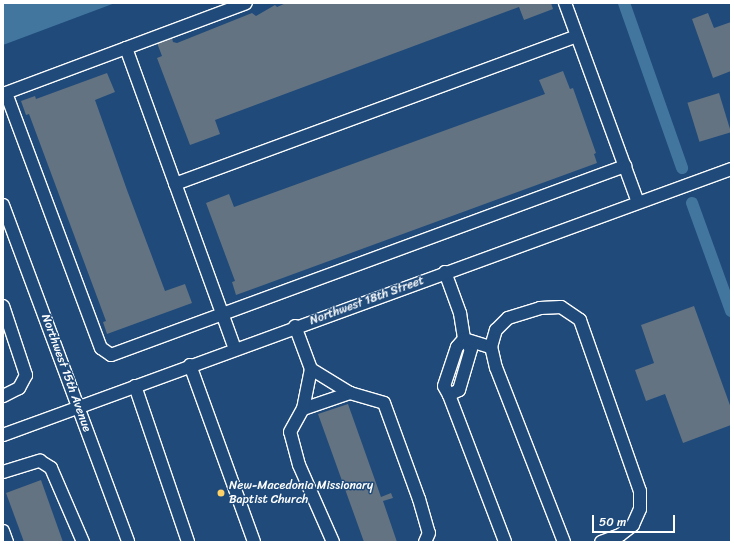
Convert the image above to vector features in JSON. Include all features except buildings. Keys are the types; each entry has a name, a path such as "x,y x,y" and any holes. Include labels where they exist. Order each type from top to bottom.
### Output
{"street":[{"path":"246,3 5,93 103,351 111,355 117,355 625,166"},
{"path":"565,3 638,202"},
{"path":"175,184 577,36"},
{"path":"126,48 224,315 235,349"},
{"name":"Northwest 18th Street","path":"3,435 295,326 731,169"},
{"name":"Northwest 15th Avenue","path":"3,205 79,406 128,542"},
{"path":"445,272 460,314 464,339 471,349 467,367 459,390 448,395"},
{"path":"3,306 26,375 19,388 3,396"},
{"path":"564,542 496,368 491,347 496,330 508,318 540,308 561,307 580,320 640,491 640,509 633,525 620,535 601,542"},
{"path":"295,326 311,369 303,409 290,432 299,465 333,542"},
{"path":"464,339 491,347"},
{"path":"464,339 457,347 444,386 505,542"},
{"path":"190,366 254,542"},
{"path":"311,369 350,393 384,403 419,499 429,533 425,542"},
{"path":"135,386 188,542"},
{"path":"303,409 350,393"},
{"path":"3,472 18,465 40,461 51,468 83,542"},
{"path":"3,531 7,542"}],"water":[{"path":"3,3 115,3 3,45"}],"waterway":[{"path":"624,3 682,168"},
{"path":"692,203 731,311"}],"place":[{"name":"New-Macedonia Missionary Baptist Church","path":"221,493"}]}
